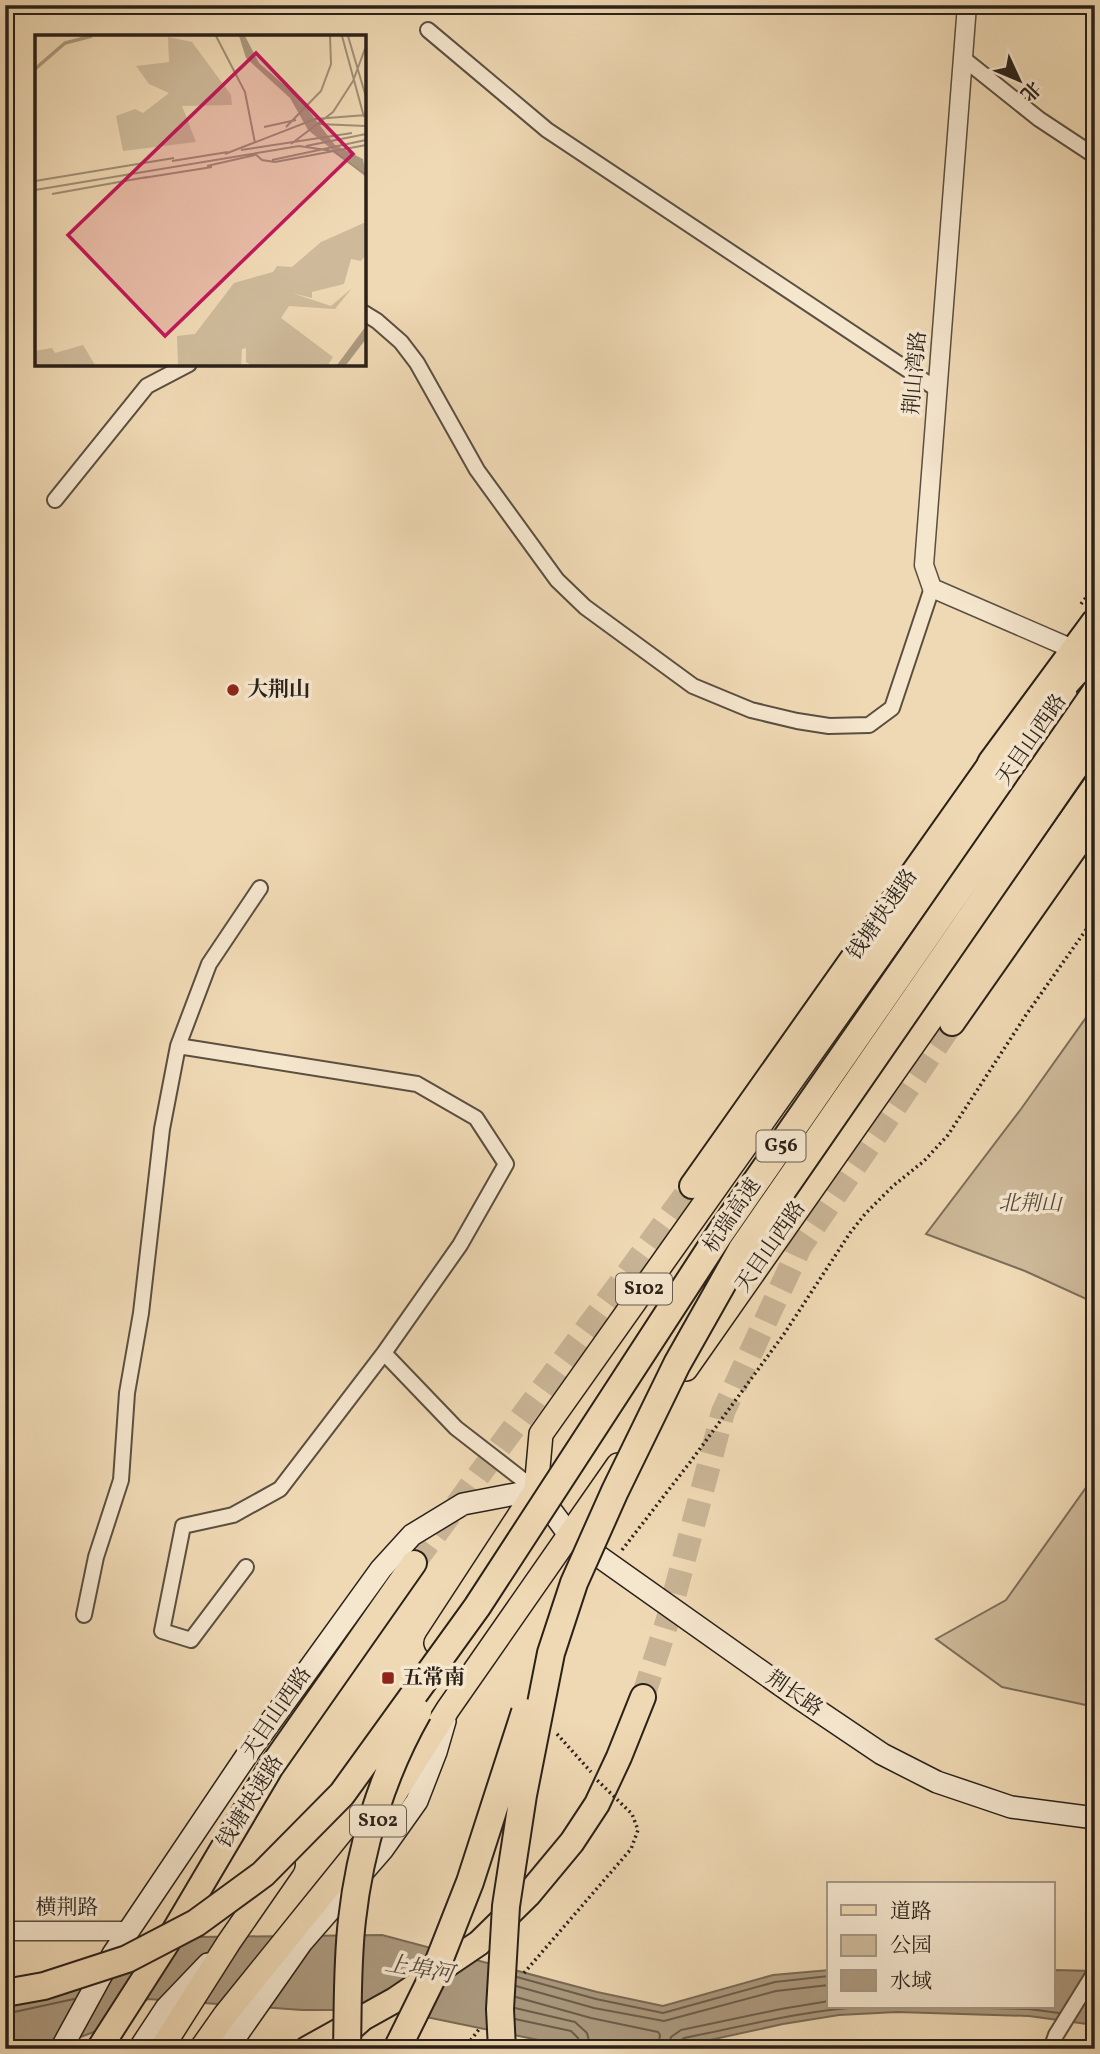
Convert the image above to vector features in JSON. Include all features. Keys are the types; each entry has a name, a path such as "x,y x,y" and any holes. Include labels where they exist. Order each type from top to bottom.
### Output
{"highway":[{"path":"991,763 1087,653 1095,622"},
{"name":"杭瑞高速","path":"477,1607 721,1232 1095,693"},
{"name":"杭瑞高速","path":"551,1653 575,1583 615,1491 677,1364 742,1249 1095,738"},
{"name":"钱塘快速路","path":"692,1186 991,763"},
{"path":"952,1023 1095,819"},
{"name":"钱塘快速路","path":"99,2049 167,1943 271,1768 414,1563"},
{"path":"5,1993 44,1986 127,1959 196,1923 263,1874 342,1794 477,1607"},
{"path":"347,2049 352,1919 376,1803 409,1727 477,1607"},
{"path":"397,2049 438,1964 470,1882 529,1697 551,1653"},
{"path":"502,2049 500,2009 506,1906 523,1795 551,1653"},
{"path":"307,2049 395,2000 479,1943 528,1895 572,1842 597,1804 643,1697"},
{"path":"326,2049 359,2020"}],"main road":[{"name":"天目山西路","path":"139,2049 229,1942 438,1641 536,1490 541,1434 1087,653"},
{"name":"天目山西路","path":"227,2049 300,1933 364,1843 448,1709 1095,785"},
{"name":"天目山西路","path":"61,2049 128,1931 251,1749 381,1569 412,1535 463,1504 536,1490"},
{"name":"荆长路","path":"536,1490 570,1536 882,1754 937,1782 1011,1807 1095,1818"},
{"name":"天目山西路","path":"201,2049 225,2015 300,1933"},
{"name":"天目山西路","path":"161,2049 177,2007"}],"street":[{"name":"荆山湾路","path":"932,587 924,565 967,5"},
{"path":"428,30 547,130 938,390"},
{"path":"964,59 1040,119 1095,156"},
{"path":"366,314 401,342 417,363 477,470 557,580 584,607 693,686 751,710 797,721 829,726 869,725 892,708 932,587 1087,653"},
{"path":"55,500 147,386 186,366"},
{"path":"84,1615 96,1558 121,1480 127,1393 141,1313 162,1129 178,1046 209,964 260,888"},
{"path":"178,1046 417,1084 476,1118 506,1164 460,1245 384,1353 280,1489 233,1515 183,1526 162,1630 191,1640 246,1567"},
{"path":"384,1353 456,1428 536,1490"},
{"name":"横荆路","path":"5,1931 128,1931"},
{"path":"1053,2042 1095,1972"}],"path":[{"path":"610,1564 744,1390 850,1233 865,1214 893,1186 924,1161 948,1135 1026,1015 1095,917"},
{"path":"523,1974 631,1849 638,1830 632,1814 595,1778"},
{"path":"464,2049 481,2027"}],"green space":[{"name":"北荆山","path":"1095,1005 1095,1303 1025,1271 926,1234 1021,1109"},
{"path":"1095,1475 1095,1707 1002,1687 936,1639 1006,1600"}],"water":[{"name":"上埠河","path":"382,1935 597,1992 663,2006 773,1975 827,1970 827,2008 1054,2008 1054,1970 1095,1971 1095,2025 1029,2016 897,2012 839,2015 783,2024 669,2049 582,2049 392,2010 302,2010 148,1999 102,2029 48,2049 5,2049 5,1988 196,1937"}],"tunnel":[{"path":"643,1697 668,1619 723,1412 800,1247 952,1023"},
{"path":"414,1563 692,1186"}],"place":[{"name":"大荆山","path":"233,690"},
{"name":"五常南","path":"388,1678"}]}
